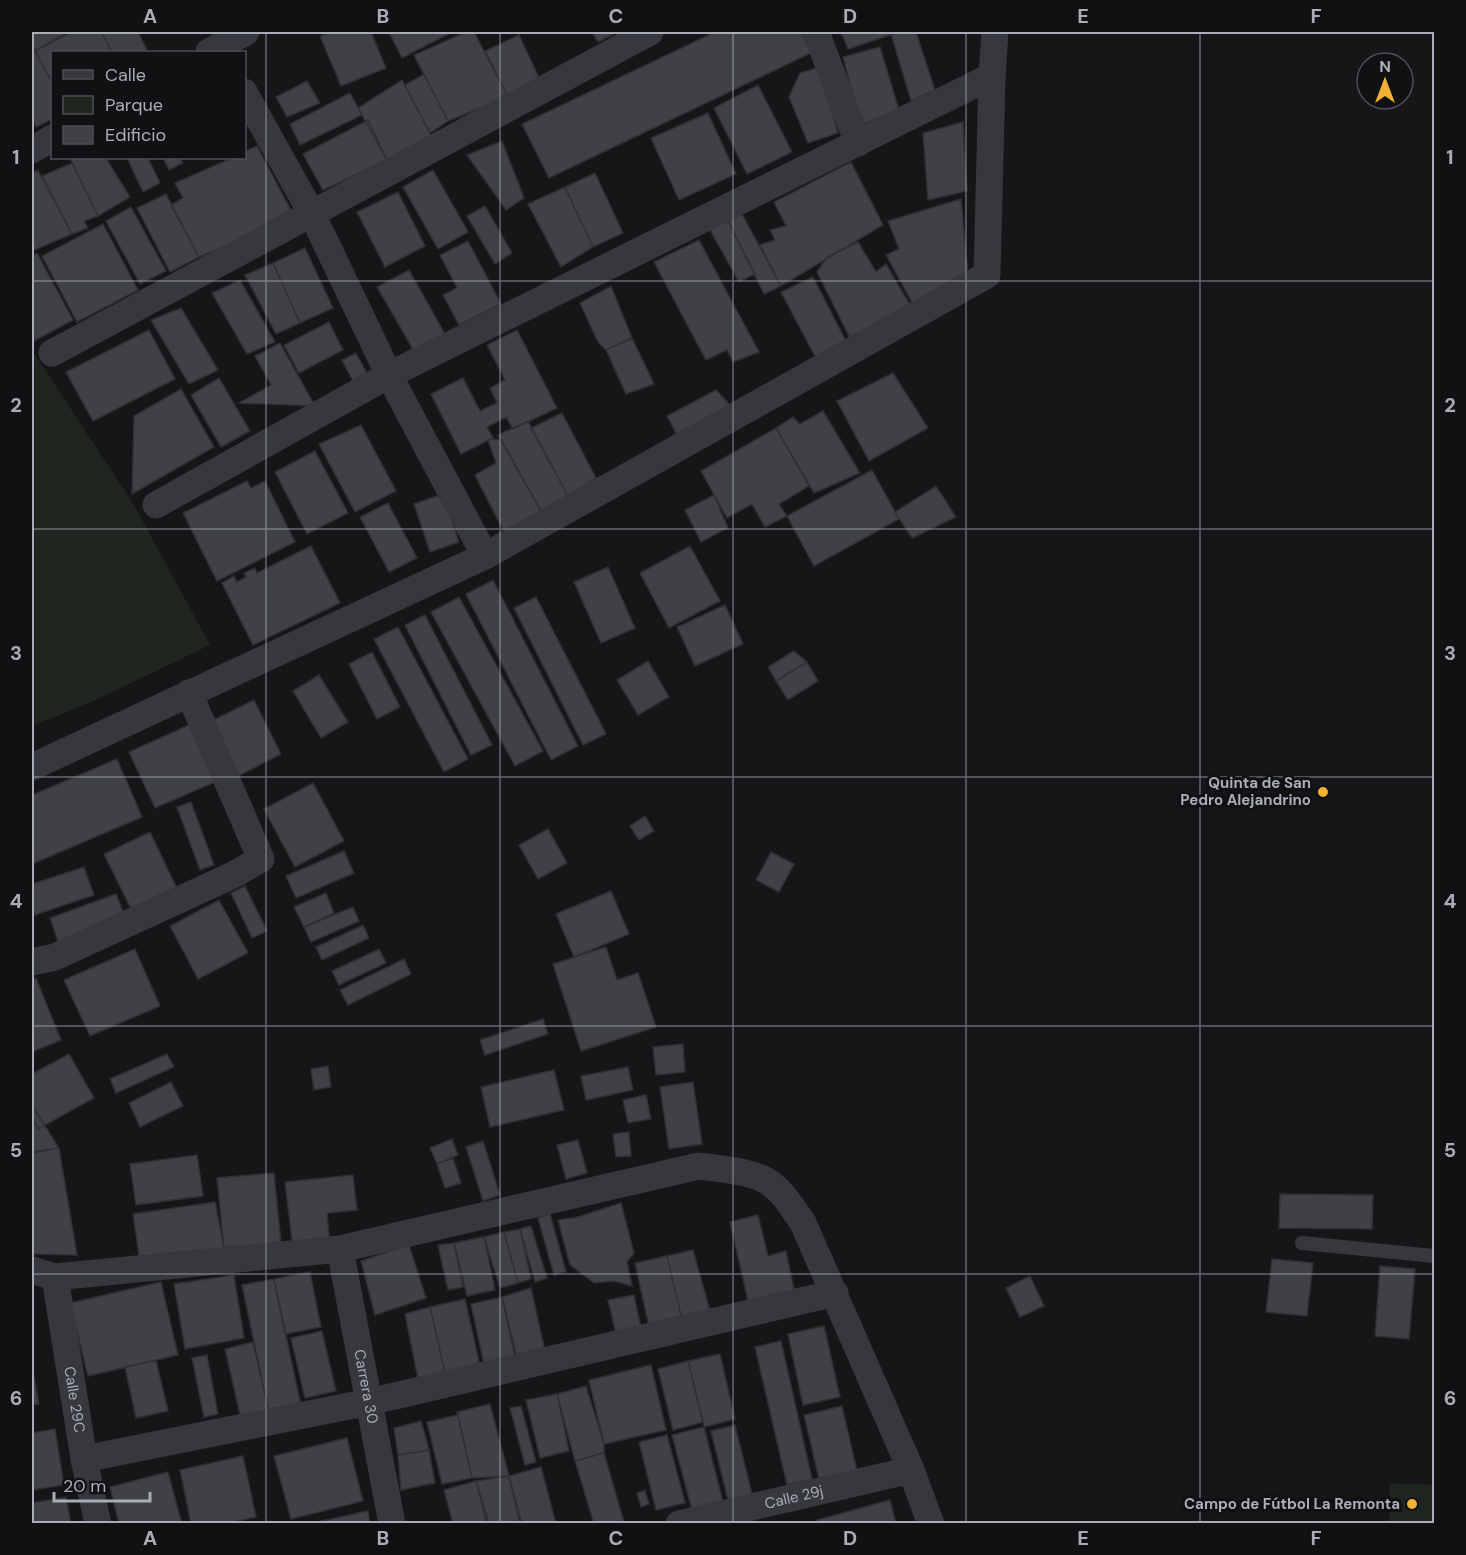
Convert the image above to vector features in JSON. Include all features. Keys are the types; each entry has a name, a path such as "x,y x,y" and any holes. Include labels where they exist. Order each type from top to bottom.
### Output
{"street":[{"path":"216,46 246,32"},
{"path":"52,352 650,32"},
{"path":"816,32 858,142"},
{"path":"32,767 485,556 987,275 995,32"},
{"path":"156,505 389,375 992,76"},
{"path":"246,96 312,214 389,375 485,556"},
{"path":"32,150 51,139"},
{"path":"32,962 55,957 233,875 261,859 189,693"},
{"path":"43,1274 340,1249 699,1166 762,1178 785,1197 803,1223 911,1470 931,1524"},
{"name":"Carrera 30","path":"340,1249 392,1524"},
{"name":"Calle 29C","path":"43,1274 98,1524"},
{"path":"84,1459 369,1402 834,1293"},
{"name":"Calle 29j","path":"679,1524 911,1470"}],"lane":[{"path":"1302,1243 1434,1256"}],"green space":[{"path":"32,350 134,505 210,645 87,704 32,726"},
{"name":"Campo de Fútbol La Remonta","path":"1390,1483 1434,1485 1434,1523 1389,1523"}],"building":[{"path":"32,32 62,32 63,35 35,51 32,45"},
{"path":"71,32 101,32 111,51 51,51 51,76 49,77 35,51"},
{"path":"101,32 138,32 148,51 111,51"},
{"path":"330,32 371,32 386,68 341,86 320,36"},
{"path":"389,32 452,32 402,58"},
{"path":"466,32 474,32 508,97 448,121 414,55"},
{"path":"592,32 618,32 598,42"},
{"path":"715,32 801,32 811,53 549,178 522,124"},
{"path":"841,32 899,32 848,49"},
{"path":"916,32 935,90 911,101 891,34"},
{"path":"519,35 541,82 508,97 485,51"},
{"path":"880,47 899,110 861,125 843,57"},
{"path":"35,51 51,81 51,120 36,127 32,118 32,52"},
{"path":"820,67 838,133 808,143 789,97 800,73"},
{"path":"424,74 448,121 430,133 405,85"},
{"path":"402,80 433,139 387,160 358,108"},
{"path":"307,81 320,103 287,117 276,97"},
{"path":"758,85 792,152 747,174 714,108"},
{"path":"350,93 362,115 300,145 290,124"},
{"path":"708,113 736,174 679,200 651,138"},
{"path":"368,120 387,160 323,190 303,154"},
{"path":"963,122 967,191 928,200 923,133"},
{"path":"502,141 524,198 506,210 467,155"},
{"path":"257,146 294,216 199,257 171,205 183,198 175,183 230,159 246,159 246,151"},
{"path":"70,159 107,159 130,197 98,216"},
{"path":"127,159 148,159 160,183 143,192"},
{"path":"164,159 181,159 183,163 169,170"},
{"path":"851,162 883,225 781,286 760,245 775,240 770,230 786,226 774,202"},
{"path":"72,163 98,216 84,221 88,228 72,234 42,176"},
{"path":"38,170 72,234 32,251 32,173"},
{"path":"433,170 468,232 438,249 403,187"},
{"path":"595,173 623,233 593,247 565,187"},
{"path":"565,187 593,247 561,267 528,204"},
{"path":"398,192 425,246 385,267 357,212"},
{"path":"166,194 199,257 170,272 137,208"},
{"path":"961,199 968,275 914,306 886,255 899,249 888,221"},
{"path":"485,206 512,253 495,264 467,216"},
{"path":"131,207 166,271 140,284 106,221"},
{"path":"742,214 781,286 764,294 727,219"},
{"path":"727,219 755,274 739,282 709,228"},
{"path":"103,224 138,290 77,322 42,256"},
{"path":"699,240 759,352 733,362 727,350 706,360 654,262"},
{"path":"468,241 501,304 459,325 443,295 457,288 440,255"},
{"path":"858,242 876,272 886,264 913,310 852,342 817,272 827,257"},
{"path":"305,248 333,308 300,323 273,263"},
{"path":"37,253 73,320 32,342 32,256"},
{"path":"273,263 300,323 276,334 245,275"},
{"path":"409,270 445,334 414,351 377,287"},
{"path":"813,277 847,343 817,360 781,292"},
{"path":"240,280 275,342 247,354 212,293"},
{"path":"611,286 632,338 606,350 598,342 580,303"},
{"path":"181,308 218,370 189,384 151,320"},
{"path":"329,322 343,350 299,373 284,345"},
{"path":"149,330 175,379 93,421 66,372"},
{"path":"517,330 557,408 513,429 506,417 487,427 493,438 461,454 431,394 463,378 480,411 497,403 490,388 505,380 487,345"},
{"path":"632,338 654,384 626,394 606,350"},
{"path":"280,343 315,406 239,403 271,385 255,356"},
{"path":"356,353 371,381 354,383 342,360"},
{"path":"893,373 928,428 869,461 837,401"},
{"path":"219,378 250,431 221,447 191,395"},
{"path":"181,389 214,447 132,494 134,416"},
{"path":"716,390 732,407 677,435 667,416"},
{"path":"823,411 860,473 814,493 776,428 793,417 800,424"},
{"path":"562,413 596,478 568,496 531,428"},
{"path":"528,421 568,496 542,513 498,435"},
{"path":"361,425 396,491 355,512 319,444"},
{"path":"776,428 809,486 779,504 787,516 765,527 752,504 727,518 701,471"},
{"path":"501,439 542,513 503,530 475,475 496,463 488,440"},
{"path":"315,451 348,513 307,534 275,472"},
{"path":"872,470 899,519 814,566 787,516"},
{"path":"247,481 251,488 265,481 295,542 217,581 183,513"},
{"path":"936,486 956,517 912,538 895,512"},
{"path":"443,494 459,542 430,552 414,504"},
{"path":"714,495 728,528 701,542 685,510"},
{"path":"388,503 417,558 389,572 360,517"},
{"path":"311,546 340,603 253,645 222,583 234,576 237,582 246,577 244,573 255,568 257,573"},
{"path":"690,546 720,601 669,628 640,573"},
{"path":"608,567 635,628 601,643 574,582"},
{"path":"493,580 578,746 551,760 466,594"},
{"path":"459,597 543,751 515,766 431,612"},
{"path":"536,597 606,734 583,745 514,608"},
{"path":"725,605 743,644 695,666 677,627"},
{"path":"425,615 492,745 471,755 405,625"},
{"path":"398,627 468,759 444,772 374,639"},
{"path":"794,651 807,662 776,681 768,667"},
{"path":"372,652 400,707 377,719 349,664"},
{"path":"648,661 669,697 638,715 617,680"},
{"path":"807,662 818,681 788,700 776,681"},
{"path":"319,675 348,722 321,738 293,691"},
{"path":"254,700 281,754 238,776 211,721"},
{"path":"191,724 217,781 155,808 129,752"},
{"path":"117,759 142,817 32,864 32,795"},
{"path":"313,783 344,841 295,867 264,809"},
{"path":"191,802 214,865 200,870 177,807"},
{"path":"645,816 654,831 639,840 630,826"},
{"path":"548,829 567,863 538,879 519,845"},
{"path":"150,832 181,897 136,919 104,854"},
{"path":"344,851 354,873 296,898 286,876"},
{"path":"771,852 794,864 779,892 756,880"},
{"path":"84,867 94,895 35,915 32,905 32,884"},
{"path":"245,886 267,931 252,938 231,893"},
{"path":"611,891 629,934 574,957 556,914"},
{"path":"326,893 334,913 304,927 294,907"},
{"path":"116,894 127,922 60,947 50,918"},
{"path":"219,900 248,953 198,979 170,926"},
{"path":"353,907 359,921 311,942 304,927"},
{"path":"363,925 369,938 322,960 316,947"},
{"path":"606,947 617,980 638,973 656,1027 581,1051 553,964"},
{"path":"135,949 160,1006 90,1036 64,980"},
{"path":"379,949 386,963 339,985 332,971"},
{"path":"404,959 411,974 348,1005 340,990"},
{"path":"36,978 61,1040 32,1052 32,980"},
{"path":"543,1019 548,1034 485,1055 480,1040"},
{"path":"683,1044 685,1072 656,1075 653,1047"},
{"path":"69,1054 94,1098 38,1129 32,1117 32,1074"},
{"path":"167,1054 174,1067 116,1093 110,1079"},
{"path":"328,1066 331,1087 314,1090 311,1069"},
{"path":"628,1067 633,1090 586,1100 581,1076"},
{"path":"554,1070 564,1110 490,1127 481,1087"},
{"path":"171,1082 183,1106 140,1127 129,1103"},
{"path":"693,1082 702,1144 669,1149 660,1087"},
{"path":"646,1095 651,1119 628,1123 623,1100"},
{"path":"32,1106 59,1148 32,1153"},
{"path":"629,1132 631,1156 616,1157 613,1134"},
{"path":"452,1139 458,1155 437,1164 430,1148"},
{"path":"578,1140 587,1173 566,1179 557,1145"},
{"path":"483,1141 500,1195 483,1201 466,1147"},
{"path":"59,1148 77,1255 32,1254 32,1152"},
{"path":"197,1155 203,1196 136,1205 130,1164"},
{"path":"453,1158 461,1183 445,1188 437,1164"},
{"path":"274,1173 281,1243 224,1248 217,1178"},
{"path":"353,1175 357,1210 327,1213 330,1245 293,1249 285,1182"},
{"path":"1280,1194 1373,1195 1372,1229 1279,1228"},
{"path":"215,1202 224,1248 140,1262 133,1214"},
{"path":"621,1203 634,1253 627,1262 632,1286 614,1281 594,1283 570,1265 558,1220 578,1217"},
{"path":"550,1214 566,1272 554,1275 538,1218"},
{"path":"758,1215 768,1256 786,1251 795,1294 749,1305 730,1222"},
{"path":"531,1226 547,1278 535,1282 520,1229"},
{"path":"520,1229 531,1279 518,1283 504,1232"},
{"path":"504,1232 518,1283 500,1288 484,1237"},
{"path":"484,1237 495,1290 467,1296 454,1243"},
{"path":"454,1243 463,1287 448,1290 438,1245"},
{"path":"409,1245 426,1298 375,1315 361,1261"},
{"path":"693,1250 712,1318 683,1324 667,1256"},
{"path":"667,1256 683,1324 650,1331 635,1263"},
{"path":"1272,1259 1313,1263 1307,1316 1266,1312"},
{"path":"1380,1266 1415,1269 1409,1339 1375,1336"},
{"path":"310,1272 321,1327 285,1334 274,1279"},
{"path":"234,1275 244,1338 185,1349 174,1284"},
{"path":"1030,1276 1044,1306 1020,1317 1006,1288"},
{"path":"274,1279 301,1406 269,1413 242,1285"},
{"path":"161,1282 178,1355 88,1376 70,1303"},
{"path":"531,1288 545,1351 517,1357 502,1297"},
{"path":"634,1295 641,1328 616,1334 608,1300"},
{"path":"502,1297 516,1362 485,1369 471,1304"},
{"path":"465,1299 480,1366 445,1373 430,1307"},
{"path":"430,1307 445,1373 418,1379 405,1314"},
{"path":"824,1326 840,1397 803,1405 788,1334"},
{"path":"322,1331 336,1391 305,1398 291,1338"},
{"path":"781,1341 812,1479 787,1485 755,1347"},
{"path":"253,1342 269,1413 241,1419 225,1349"},
{"path":"720,1354 735,1419 704,1427 688,1361"},
{"path":"207,1355 218,1414 204,1417 192,1358"},
{"path":"156,1360 168,1411 136,1418 125,1367"},
{"path":"688,1361 703,1422 673,1430 658,1369"},
{"path":"651,1365 666,1430 604,1444 589,1380"},
{"path":"32,1366 39,1404 32,1405"},
{"path":"586,1386 604,1444 604,1453 575,1461 557,1394"},
{"path":"557,1394 569,1451 540,1458 526,1400"},
{"path":"490,1404 509,1476 472,1478 457,1412"},
{"path":"521,1406 536,1462 525,1465 510,1408"},
{"path":"842,1406 857,1471 819,1479 804,1415"},
{"path":"458,1415 472,1478 442,1484 427,1422"},
{"path":"421,1421 429,1450 398,1455 394,1428"},
{"path":"735,1425 752,1494 728,1500 711,1431"},
{"path":"704,1427 723,1502 692,1510 672,1435"},
{"path":"55,1429 64,1485 32,1490 32,1433"},
{"path":"667,1435 685,1503 656,1510 639,1442"},
{"path":"347,1438 363,1501 291,1519 274,1456"},
{"path":"429,1450 435,1483 401,1490 398,1455"},
{"path":"604,1453 624,1522 619,1524 594,1524 575,1461"},
{"path":"243,1456 256,1517 224,1524 191,1524 180,1470"},
{"path":"541,1467 556,1524 522,1524 509,1476"},
{"path":"168,1472 182,1524 119,1524 110,1487"},
{"path":"509,1476 520,1524 489,1524 476,1481"},
{"path":"476,1481 487,1524 453,1524 444,1490"},
{"path":"645,1490 649,1504 641,1507 637,1493"},
{"path":"66,1497 71,1524 32,1524 32,1503"},
{"path":"890,1500 896,1524 818,1524 817,1520"},
{"path":"368,1511 370,1524 308,1524"}],"place":[{"name":"Quinta de San Pedro Alejandrino","path":"1323,792"},
{"name":"Campo de Fútbol La Remonta","path":"1412,1504"}]}
